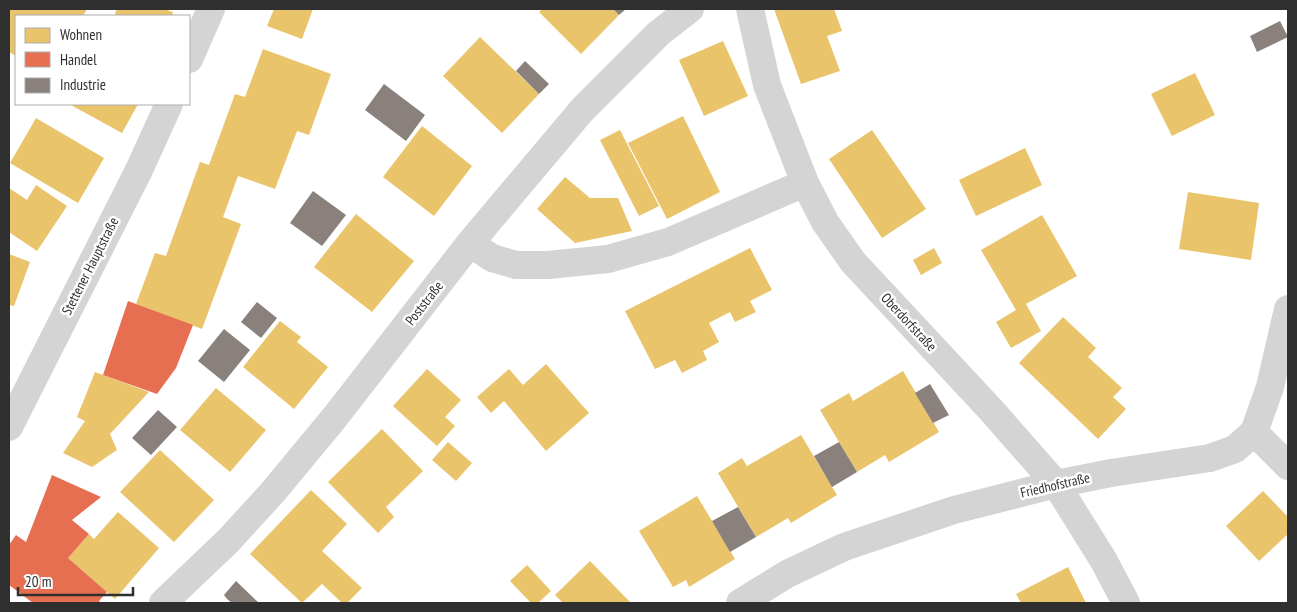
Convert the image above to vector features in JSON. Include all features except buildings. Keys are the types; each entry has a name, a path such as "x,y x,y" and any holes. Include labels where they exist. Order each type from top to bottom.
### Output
{"street":[{"path":"190,57 211,9"},
{"name":"Poststraße","path":"164,603 228,541 272,493 335,418 470,243 582,110 659,33 690,9"},
{"name":"Oberdorfstraße","path":"750,9 768,85 805,183 825,222 853,262 992,411 1056,484 1104,561 1126,603"},
{"name":"Stettener Hauptstraße","path":"9,427 139,170 168,105"},
{"path":"470,243 492,258 516,265 548,265 608,259 668,242 805,183"},
{"name":"Friedhofstraße","path":"740,603 787,574 844,547 954,510 1056,484 1111,473 1210,458 1235,449 1254,432 1270,387 1288,308"},
{"path":"1254,432 1288,466"}]}
